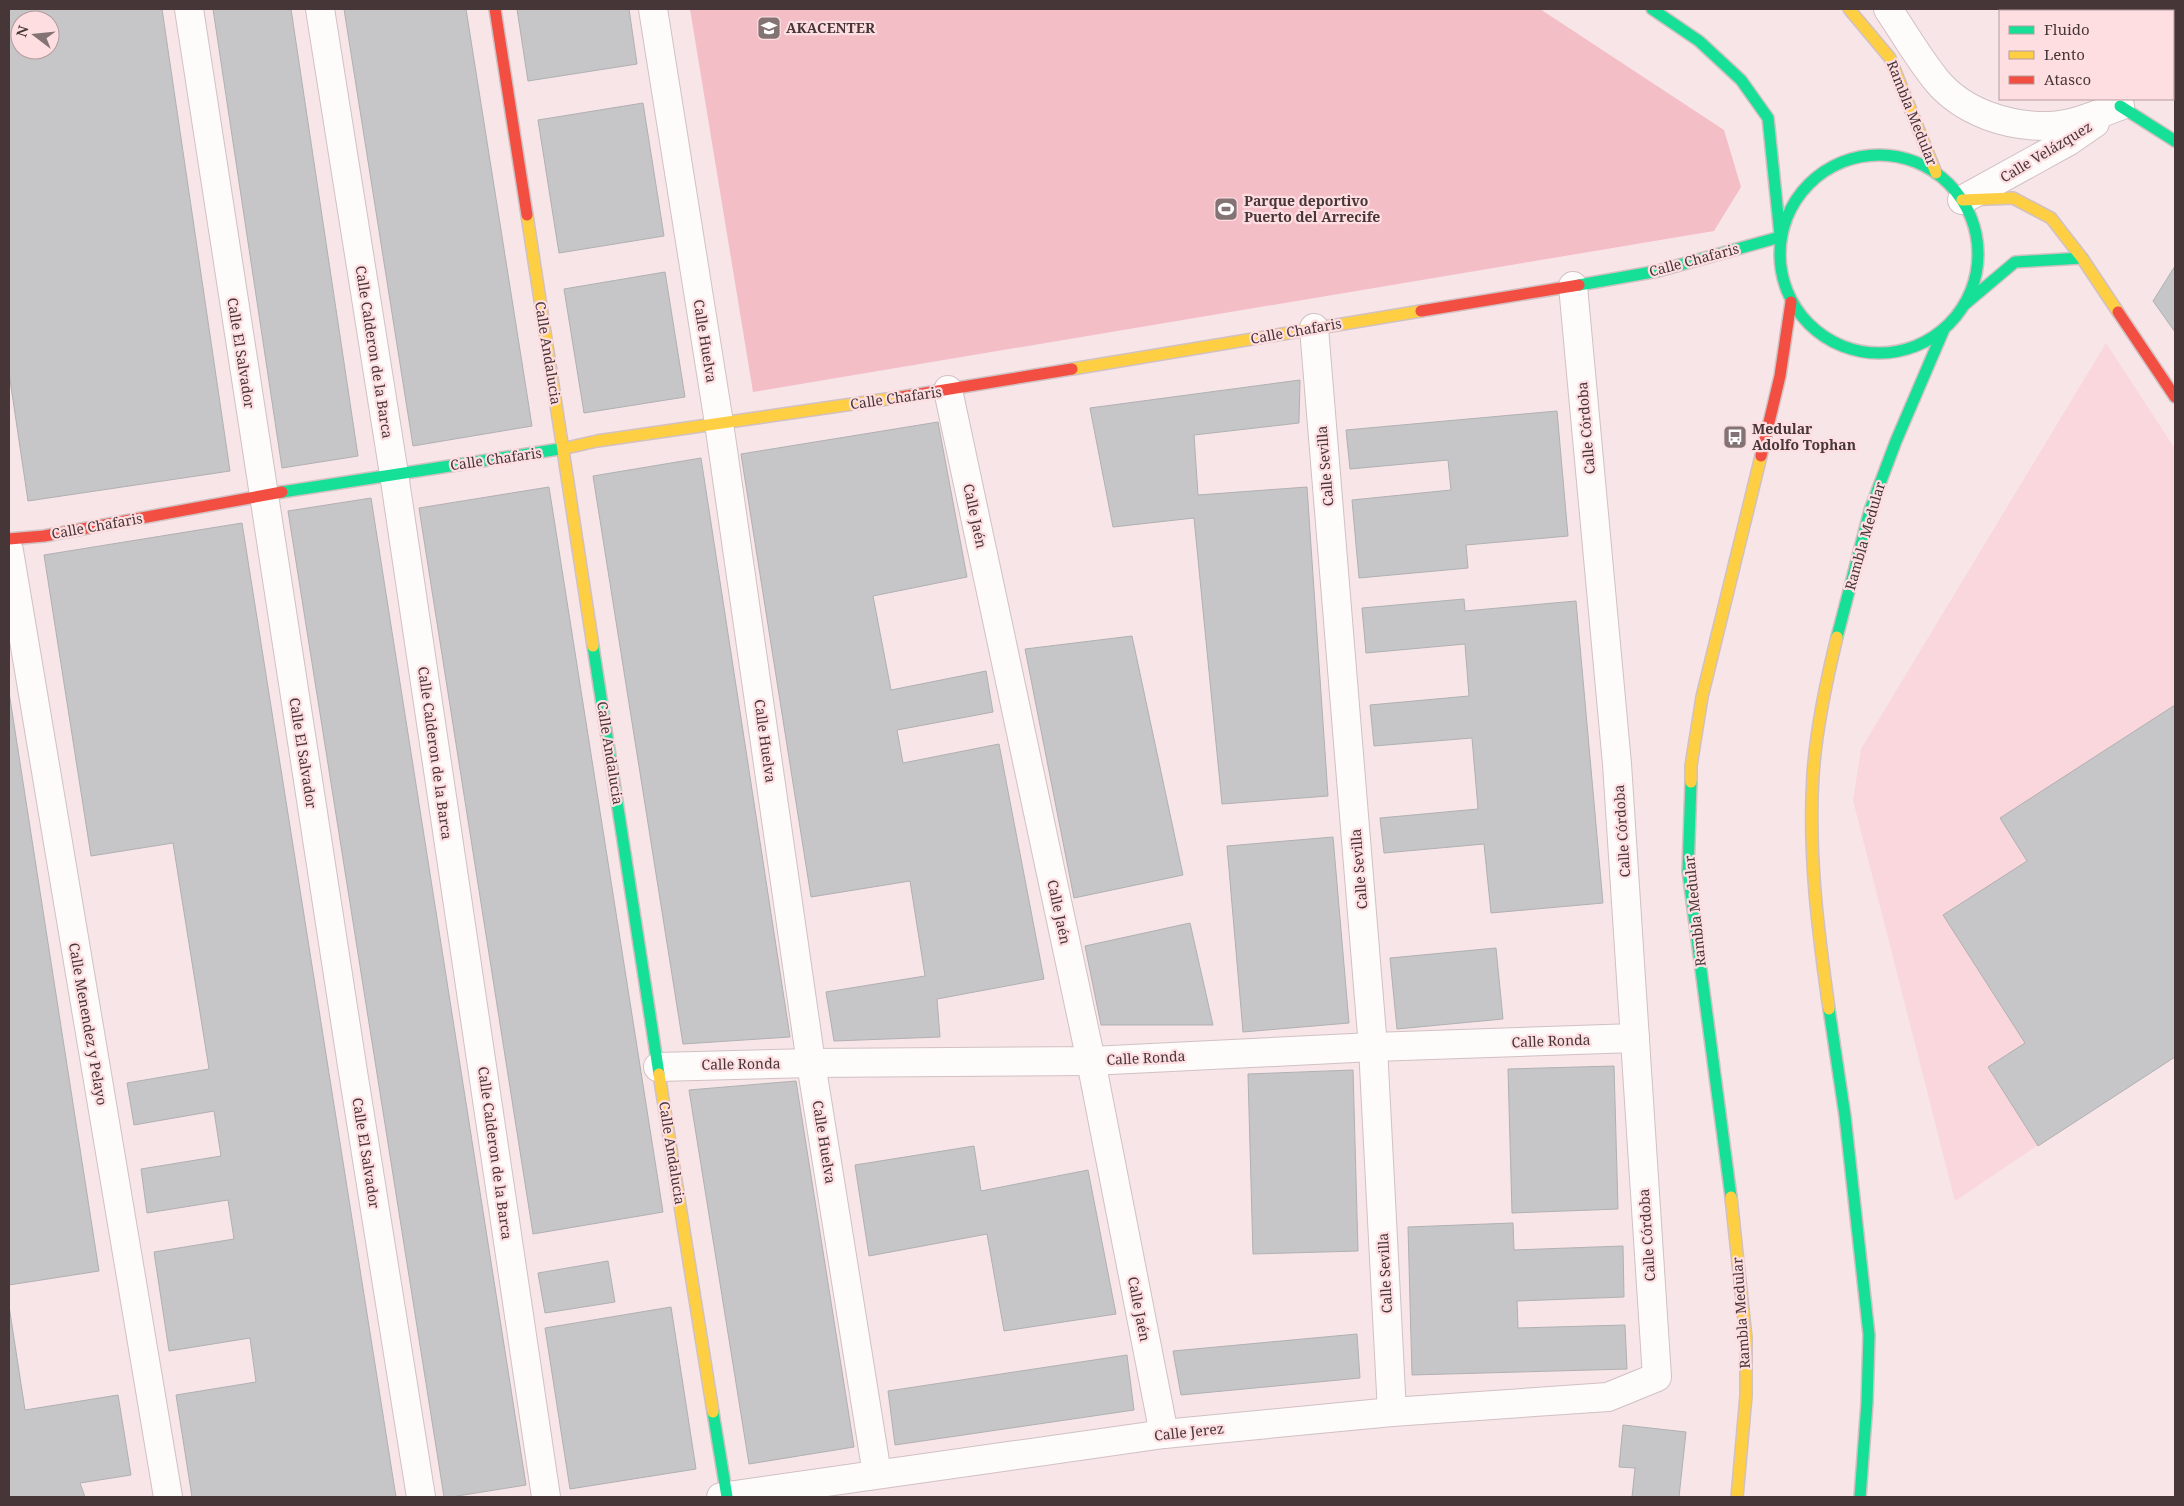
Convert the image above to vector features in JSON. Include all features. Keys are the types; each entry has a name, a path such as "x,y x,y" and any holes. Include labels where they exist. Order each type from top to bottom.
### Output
{"street":[{"name":"Calle El Salvador","path":"189,9 263,495 422,1497"},
{"name":"Calle Calderon de la Barca","path":"320,9 394,474 546,1497"},
{"name":"Calle Andalucia","path":"495,9 724,1497"},
{"name":"Calle Huelva","path":"653,9 719,423 811,1063 877,1474"},
{"path":"1652,9 1699,41 1741,80 1768,118 1780,237 1780,272 1791,302 1809,326 1832,343 1859,352 1891,353 1920,345 1944,329 1964,305 2015,262 2082,258"},
{"name":"Rambla Medular","path":"1849,9 1890,58 1936,172"},
{"path":"1888,9 1938,82 1969,109 2012,123 2051,126 2082,120 2123,102 2175,141"},
{"name":"Calle Velázquez","path":"1962,200 2069,141 2123,102"},
{"path":"1780,237 1798,195 1815,178 1842,161 1870,155 1900,157 1936,172 1962,200 1973,222 1978,251 1975,279 1964,305"},
{"path":"1962,200 2013,198 2051,218 2082,258 2175,397"},
{"name":"Calle Chafaris","path":"9,539 44,536 263,495 563,450 597,441 948,390 1573,286 1658,271 1780,237"},
{"name":"Calle Córdoba","path":"1573,286 1617,764 1657,1377"},
{"name":"Rambla Medular","path":"1737,1497 1746,1396 1746,1338 1726,1147 1688,870 1691,766 1702,697 1780,376 1791,302"},
{"name":"Calle Sevilla","path":"1314,328 1373,1047 1392,1412"},
{"name":"Rambla Medular","path":"1860,1497 1868,1403 1869,1335 1845,1116 1817,924 1812,836 1813,774 1826,680 1870,510 1896,441 1944,329"},
{"name":"Calle Jaén","path":"948,390 1091,1061 1164,1434"},
{"name":"Calle Menendez y Pelayo","path":"9,551 168,1497"},
{"name":"Calle Ronda","path":"658,1066 1091,1061 1373,1047 1635,1038"},
{"name":"Calle Jerez","path":"724,1497 1164,1434 1392,1412 1608,1397 1657,1377"}],"shaded area":[{"name":"Parque deportivo Puerto del Arrecife","path":"690,9 1540,9 1724,130 1741,187 1714,231 753,392"},
{"path":"2106,343 2175,449 2175,1053 1955,1201 1853,800 1861,749"}],"building":[{"path":"9,9 162,9 230,471 28,501 9,373"},
{"path":"213,9 291,9 358,456 282,468"},
{"path":"344,9 466,9 532,426 413,446"},
{"path":"517,9 629,9 637,64 528,81"},
{"path":"643,103 664,236 559,253 538,120"},
{"path":"2175,266 2175,332 2153,301"},
{"path":"665,272 685,397 584,413 564,289"},
{"path":"1300,380 1299,423 1194,435 1198,495 1307,487 1328,796 1222,804 1194,518 1113,527 1090,408"},
{"path":"1557,411 1568,536 1466,545 1468,568 1359,578 1352,500 1451,490 1448,460 1350,469 1346,430"},
{"path":"938,422 967,577 873,596 891,690 986,671 993,712 897,730 903,763 999,744 1044,979 937,999 940,1037 834,1041 826,992 925,976 910,881 811,897 741,454"},
{"path":"701,458 790,1037 683,1044 593,476"},
{"path":"549,487 663,1212 533,1234 419,508"},
{"path":"371,498 526,1485 451,1497 444,1497 288,511"},
{"path":"242,523 396,1497 192,1497 176,1395 256,1382 250,1338 169,1351 154,1252 234,1239 228,1200 147,1213 141,1169 221,1156 214,1111 134,1125 127,1083 209,1069 173,843 91,856 44,555"},
{"path":"1464,599 1465,611 1576,601 1603,903 1491,913 1484,844 1384,853 1380,818 1478,809 1472,738 1374,746 1370,705 1469,696 1465,644 1366,653 1362,608"},
{"path":"1132,636 1183,875 1074,898 1025,649"},
{"path":"9,692 99,1271 9,1285"},
{"path":"2175,705 2175,1057 2038,1146 1988,1067 2025,1043 1943,915 2027,861 2000,818"},
{"path":"1333,837 1349,1023 1243,1032 1227,846"},
{"path":"1190,923 1213,1025 1101,1025 1085,946"},
{"path":"1496,948 1503,1019 1397,1029 1390,958"},
{"path":"1614,1066 1618,1209 1512,1213 1508,1069"},
{"path":"1353,1070 1358,1251 1253,1254 1248,1074"},
{"path":"796,1081 854,1447 749,1464 689,1090"},
{"path":"974,1146 981,1191 1088,1170 1116,1314 1004,1331 987,1234 869,1256 855,1165"},
{"path":"1513,1223 1514,1250 1623,1246 1624,1297 1517,1301 1518,1328 1625,1325 1627,1369 1412,1375 1408,1227"},
{"path":"608,1261 615,1302 545,1313 538,1273"},
{"path":"9,1306 25,1410 118,1395 131,1475 80,1483 85,1497 9,1497"},
{"path":"671,1307 696,1469 570,1489 545,1328"},
{"path":"1357,1334 1360,1378 1181,1395 1173,1351"},
{"path":"1127,1355 1134,1410 895,1445 888,1391"},
{"path":"1623,1425 1686,1432 1679,1497 1632,1497 1635,1468 1619,1467"}],"traffic: fast":[{"path":"1652,9 1699,41 1741,80 1768,118 1780,235"},
{"path":"2120,106 2175,141"},
{"path":"1879,155 1908,159 1926,167 1949,184 1966,207 1974,225 1978,254 1974,283 1966,301 1949,324 1926,341 1908,349 1879,353 1850,349 1832,341 1809,324 1792,301 1784,283 1780,254 1784,225 1792,207 1809,184 1832,167 1850,159 1879,155"},
{"path":"1579,285 1658,271 1780,237"},
{"path":"1964,305 2015,262 2082,258"},
{"path":"1837,637 1870,510 1896,441 1944,329"},
{"path":"282,492 566,448"},
{"path":"593,646 659,1074"},
{"path":"1691,782 1688,871 1731,1197"},
{"path":"1829,1009 1845,1116 1869,1335 1867,1403 1860,1497"},
{"path":"713,1412 727,1497"}],"traffic: slow":[{"path":"1849,9 1890,58 1936,173"},
{"path":"1962,200 2013,198 2051,218 2082,258 2118,312"},
{"path":"527,215 593,646"},
{"path":"1072,369 1421,311"},
{"path":"566,448 597,441 901,397"},
{"path":"1691,782 1691,766 1702,697 1761,456"},
{"path":"1829,1009 1815,892 1812,804 1814,758 1819,723 1837,637"},
{"path":"659,1074 713,1412"},
{"path":"1731,1197 1746,1338 1746,1396 1737,1497"}],"traffic: jam":[{"path":"495,9 527,215"},
{"path":"1421,311 1579,285"},
{"path":"1761,456 1780,376 1791,302"},
{"path":"2118,312 2175,397"},
{"path":"901,397 1072,369"},
{"path":"9,539 44,536 282,492"}],"place":[{"name":"AKACENTER","path":"769,28"},
{"name":"Parque deportivo Puerto del Arrecife","path":"1226,209"},
{"name":"Medular Adolfo Tophan","path":"1735,437"}]}
